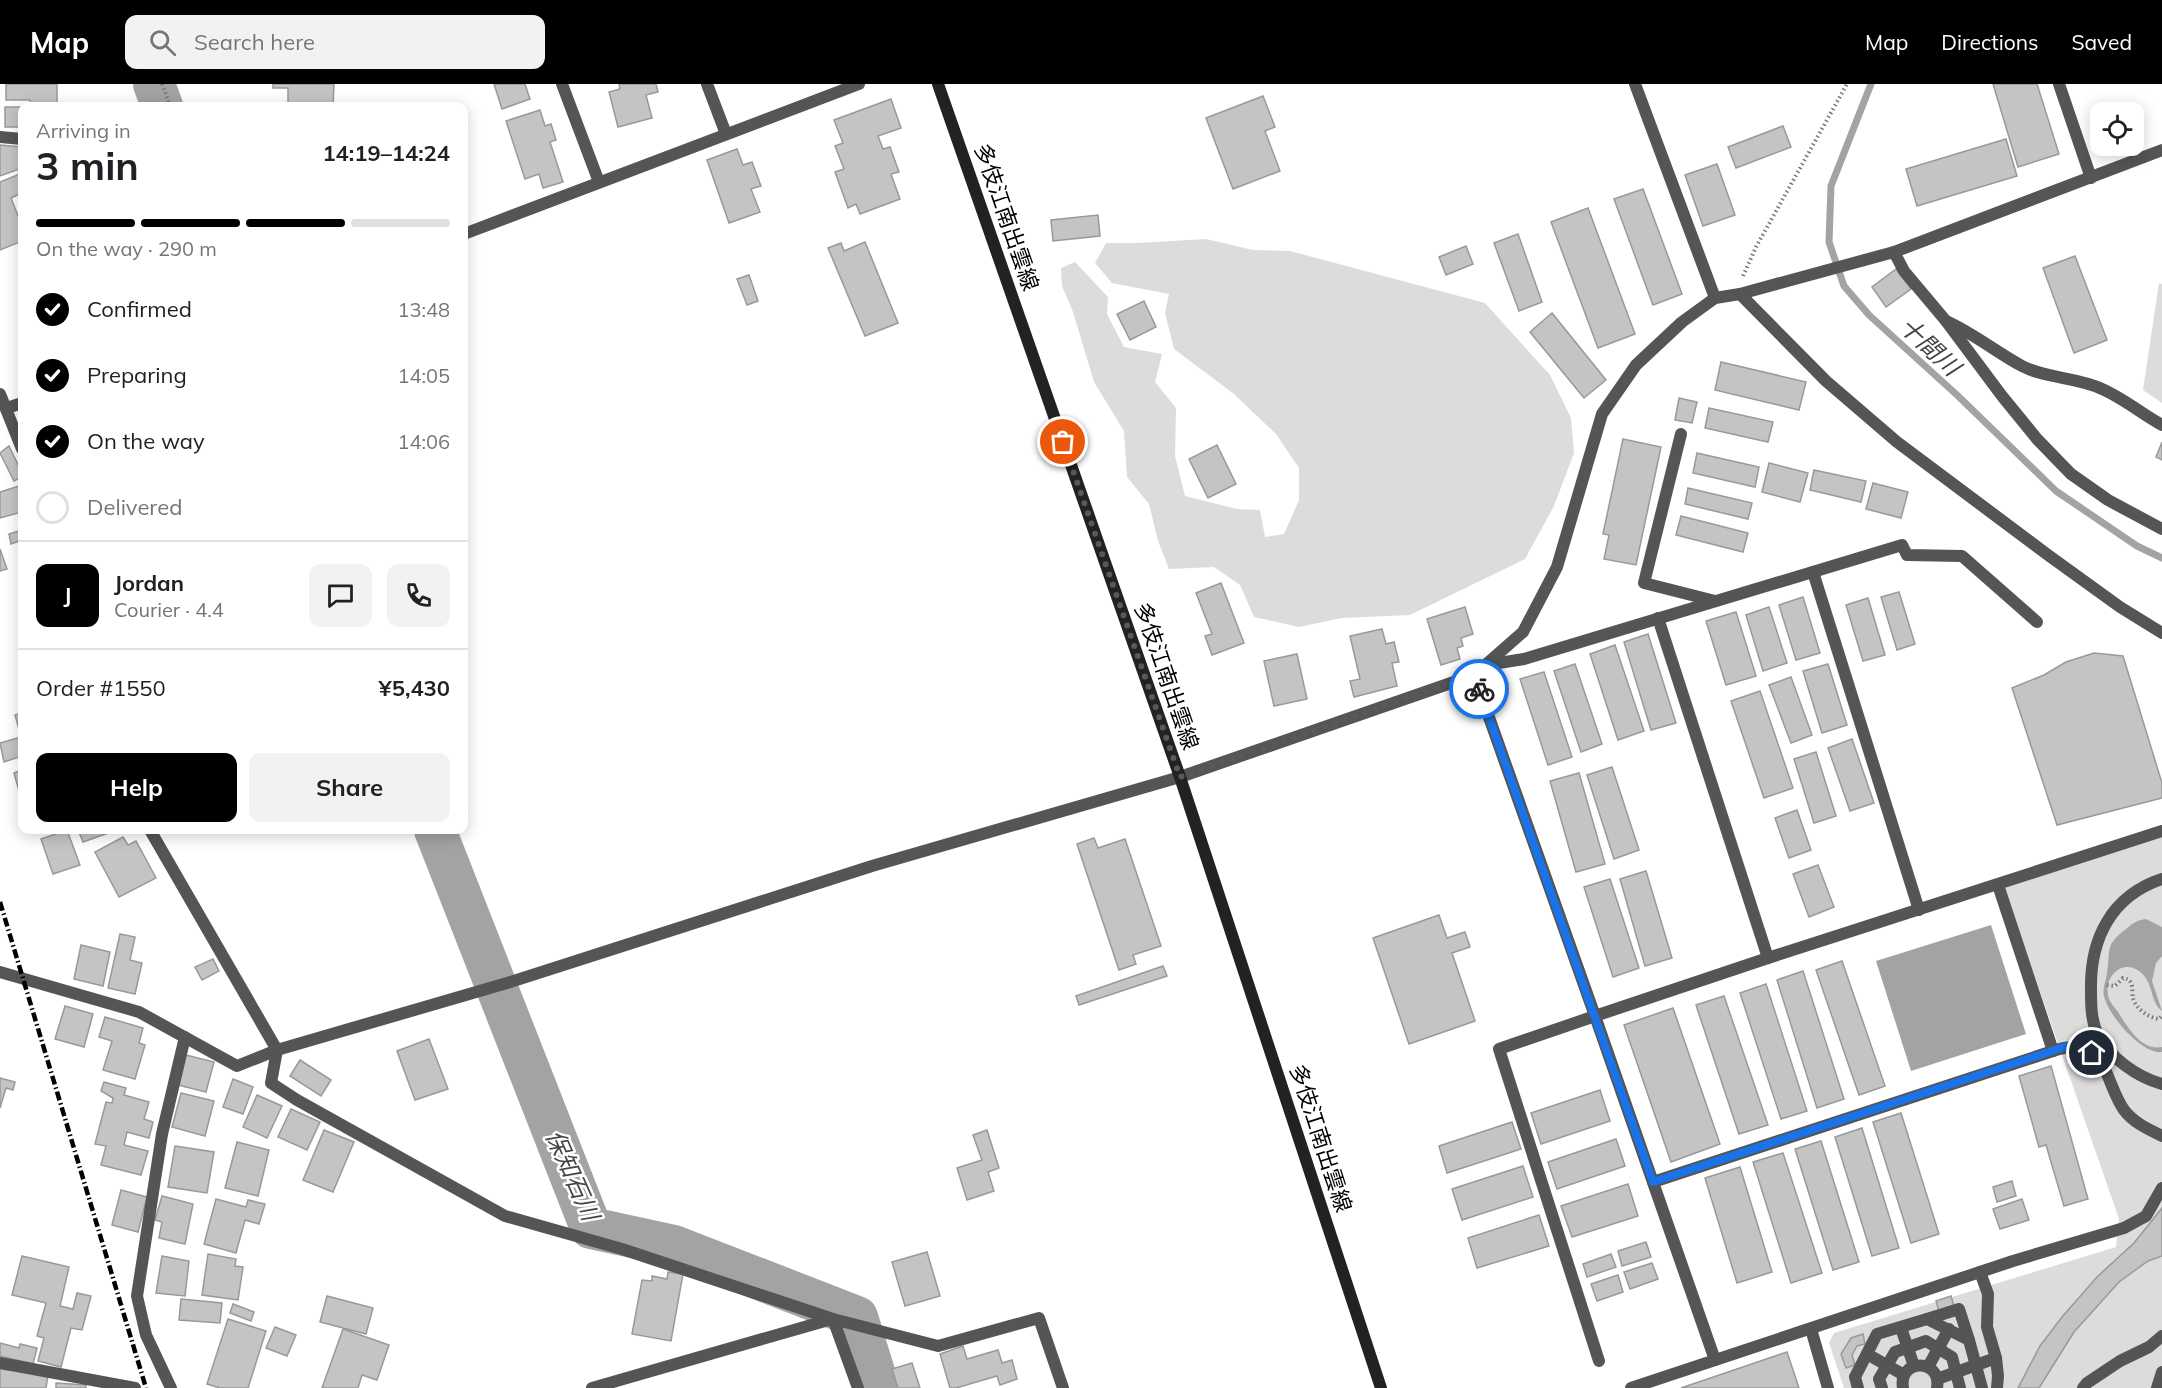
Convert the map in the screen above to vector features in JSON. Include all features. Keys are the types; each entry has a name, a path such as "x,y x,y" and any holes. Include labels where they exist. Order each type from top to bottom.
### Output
{"main road":[{"name":"多伎江南出雲線","path":"938,84 1180,777 1381,1388"}],"street":[{"path":"561,84 599,182"},
{"path":"706,84 726,135"},
{"path":"468,232 859,84"},
{"path":"1635,84 1715,298"},
{"path":"2059,84 2091,178"},
{"path":"0,137 18,139"},
{"path":"0,972 139,1012 237,1066 277,1050 507,983 872,866 1180,777 1474,675 1523,632 1557,567 1602,414 1636,365 1682,322 1715,298 1740,294 1894,252 2162,150"},
{"path":"1894,252 1904,271 1946,321 2037,439 2071,474 2108,500 2162,529"},
{"path":"1740,294 1826,381 1897,441 2048,555 2120,607 2162,633"},
{"path":"1946,321 1966,330 2022,366 2044,375 2082,382 2103,389 2162,425"},
{"path":"0,394 18,438"},
{"path":"7,408 18,404"},
{"path":"1681,434 1644,583 1716,601"},
{"path":"1486,665 1524,659 1902,545 1907,555 1962,556 2037,622"},
{"path":"1813,572 1919,910"},
{"path":"1658,618 1768,958"},
{"path":"1474,675 1715,1360"},
{"path":"1599,1361 1499,1049 1768,958 2162,831"},
{"path":"152,834 277,1050 271,1083 297,1100 505,1216 622,1250 833,1319 938,1346 1039,1318 1062,1388"},
{"path":"2162,879 2135,892 2108,920 2097,941 2092,960 2091,984 2093,1018 2110,1077 2124,1110 2141,1126 2162,1136"},
{"path":"1998,885 2053,1051"},
{"path":"171,1388 146,1335 137,1296 162,1134 185,1037"},
{"path":"1653,1182 2053,1051 2075,1046 2104,1055 2162,1084"},
{"path":"1630,1388 1980,1272 2124,1228 2146,1216 2162,1188"},
{"path":"1980,1272 1988,1294 1987,1327 1996,1358 1997,1388"},
{"path":"1858,1388 1855,1377 1877,1334 1959,1309 1970,1340 1982,1388"},
{"path":"592,1388 833,1319"},
{"path":"833,1319 858,1388"},
{"path":"1927,1319 1970,1340"},
{"path":"1901,1328 1914,1366"},
{"path":"1811,1329 1828,1388"},
{"path":"1928,1367 1949,1329"},
{"path":"2083,1388 2112,1366 2149,1347 2162,1336"},
{"path":"1882,1388 1879,1379 1895,1352 1926,1341 1952,1357 1960,1388"},
{"path":"1867,1354 1887,1365 1904,1382 1908,1370 1914,1366 1928,1367 1935,1373 1937,1384 1957,1372 1996,1358"},
{"path":"0,1364 135,1388"},
{"path":"2157,1388 2162,1372"}],"path":[{"path":"162,84 169,102"},
{"path":"1740,294 1743,275 1756,247 1847,84"},
{"path":"2091,984 2115,986 2123,978 2127,979 2131,984 2133,999 2138,1007 2152,1018 2158,1019 2162,1016"}],"shaded area":[{"path":"1206,239 1253,250 1290,251 1485,303 1550,375 1571,418 1574,453 1554,506 1525,559 1410,615 1342,618 1299,627 1254,617 1240,585 1214,567 1169,569 1158,541 1149,504 1127,477 1124,431 1094,382 1073,312 1062,286 1061,268 1075,262 1108,297 1107,314 1124,347 1162,354 1155,382 1176,408 1175,456 1185,496 1237,509 1260,510 1265,537 1284,534 1299,500 1299,468 1276,434 1234,394 1174,349 1165,313 1169,294 1112,283 1095,263 1106,243"},
{"path":"2159,283 2162,284 2162,403 2143,390"},
{"path":"2162,833 2162,1388 1844,1388 1829,1343 1834,1333 2116,1247 2119,1219 2004,888"},
{"path":"2146,919 2162,927 2162,956 2156,963 2152,981 2162,1011 2155,1002 2148,981 2133,968 2126,967 2116,972 2107,988 2111,1003 2137,1038 2148,1046 2162,1047 2162,1052 2145,1047 2127,1032 2112,1013 2104,993 2111,944 2131,925"},
{"path":"1991,925 2026,1034 1911,1071 1876,961"}],"building":[{"path":"6,84 57,84 57,102 6,100"},
{"path":"273,84 334,84 333,102 288,102 288,88 273,88"},
{"path":"494,84 525,84 530,99 502,109"},
{"path":"619,84 656,84 658,92 646,95 652,118 618,127 609,92 620,89"},
{"path":"1993,84 2037,84 2059,154 2018,167"},
{"path":"1263,96 1275,127 1265,131 1280,171 1233,189 1206,118"},
{"path":"891,99 901,128 878,136 883,149 890,147 899,172 891,174 900,199 860,214 856,204 848,208 835,172 844,169 835,146 843,143 834,120"},
{"path":"5,107 18,107 18,127 5,127"},
{"path":"540,110 545,126 551,124 556,140 550,142 563,182 543,188 539,174 525,179 506,121"},
{"path":"1783,126 1791,147 1736,168 1728,147"},
{"path":"2006,139 2017,176 1917,206 1906,169"},
{"path":"0,145 18,147 18,169 0,176"},
{"path":"737,149 743,165 752,162 761,186 751,189 760,212 729,223 707,160"},
{"path":"1717,164 1735,215 1703,226 1685,175"},
{"path":"18,175 18,195 11,198 18,216 18,243 0,250 0,182"},
{"path":"1643,189 1682,294 1653,305 1614,199"},
{"path":"1588,208 1635,334 1598,348 1551,222"},
{"path":"1098,215 1100,236 1053,241 1051,220"},
{"path":"1518,234 1542,302 1519,311 1494,243"},
{"path":"865,242 898,323 865,336 828,248 841,243 844,251"},
{"path":"1466,246 1473,264 1446,275 1439,257"},
{"path":"2075,256 2107,340 2074,353 2043,268"},
{"path":"1896,269 1911,289 1886,307 1872,287"},
{"path":"749,275 758,301 747,305 737,279"},
{"path":"1144,301 1156,327 1130,340 1117,314"},
{"path":"1552,313 1606,380 1584,398 1530,332"},
{"path":"1721,362 1806,382 1799,410 1715,390"},
{"path":"1679,398 1697,402 1692,423 1675,420"},
{"path":"1709,408 1773,422 1768,442 1705,428"},
{"path":"1623,439 1661,447 1636,565 1604,559 1609,535 1603,534"},
{"path":"2162,442 2162,460 2156,457"},
{"path":"1217,445 1236,484 1208,498 1189,459"},
{"path":"9,446 18,465 18,479 14,481 0,453"},
{"path":"1697,453 1759,467 1755,487 1693,473"},
{"path":"1769,463 1808,473 1800,502 1762,492"},
{"path":"1814,470 1866,481 1861,502 1810,490"},
{"path":"1873,483 1908,492 1901,518 1866,509"},
{"path":"18,486 18,513 0,518 0,492"},
{"path":"1688,488 1752,503 1748,519 1685,504"},
{"path":"1681,516 1748,533 1743,552 1676,535"},
{"path":"18,531 18,541 11,544 9,534"},
{"path":"0,549 7,569 0,571"},
{"path":"1221,583 1244,643 1212,655 1205,636 1212,634 1196,593"},
{"path":"1899,592 1915,644 1897,650 1881,597"},
{"path":"1803,597 1820,653 1796,660 1779,605"},
{"path":"1868,598 1885,655 1863,661 1846,605"},
{"path":"1465,607 1473,634 1461,638 1463,646 1457,648 1460,659 1441,665 1427,619"},
{"path":"1769,607 1787,663 1763,671 1746,615"},
{"path":"1736,612 1756,676 1726,685 1706,621"},
{"path":"1382,629 1386,644 1394,642 1399,662 1392,663 1397,686 1354,697 1350,681 1360,679 1350,636"},
{"path":"1648,634 1676,723 1651,730 1624,642"},
{"path":"1615,645 1644,731 1618,740 1590,654"},
{"path":"2094,653 2123,656 2162,783 2162,798 2057,825 2012,688 2044,675 2066,662"},
{"path":"1297,654 1307,699 1274,706 1264,661"},
{"path":"1575,664 1602,744 1581,752 1554,671"},
{"path":"1828,664 1847,725 1822,733 1803,671"},
{"path":"1544,672 1572,757 1548,765 1520,679"},
{"path":"1791,677 1812,735 1791,743 1769,685"},
{"path":"1760,691 1793,788 1764,798 1731,701"},
{"path":"18,738 18,757 4,762 0,743"},
{"path":"1852,739 1874,803 1850,811 1828,748"},
{"path":"1816,752 1836,816 1814,823 1794,759"},
{"path":"1612,767 1639,850 1614,859 1587,775"},
{"path":"18,772 18,788 14,773"},
{"path":"1579,773 1605,864 1576,872 1550,781"},
{"path":"1797,810 1811,850 1789,858 1775,818"},
{"path":"55,834 68,834 80,865 53,874 41,839"},
{"path":"80,834 105,834 83,842"},
{"path":"123,837 128,845 136,841 156,878 119,897 95,852"},
{"path":"1094,838 1098,848 1125,839 1161,946 1133,955 1136,964 1119,970 1077,844"},
{"path":"1818,865 1834,907 1809,917 1793,874"},
{"path":"1646,871 1672,958 1645,966 1620,879"},
{"path":"1610,879 1639,968 1613,977 1584,887"},
{"path":"1439,915 1447,938 1465,932 1470,947 1452,953 1475,1021 1409,1044 1373,938"},
{"path":"120,934 135,937 130,960 142,963 135,994 108,988"},
{"path":"81,945 110,952 103,986 74,979"},
{"path":"213,959 219,971 202,980 195,967"},
{"path":"1842,961 1885,1086 1859,1095 1816,970"},
{"path":"1163,966 1167,976 1079,1005 1076,996"},
{"path":"1803,971 1844,1099 1817,1108 1777,980"},
{"path":"1766,984 1807,1111 1781,1119 1740,993"},
{"path":"1724,996 1768,1125 1739,1134 1696,1005"},
{"path":"65,1006 93,1014 84,1047 55,1039"},
{"path":"1673,1008 1720,1144 1671,1162 1624,1025"},
{"path":"105,1017 143,1028 139,1043 145,1045 135,1079 103,1070 112,1041 99,1037"},
{"path":"429,1039 448,1089 415,1100 397,1051"},
{"path":"186,1055 214,1062 206,1092 178,1085"},
{"path":"300,1060 331,1080 321,1096 290,1076"},
{"path":"2051,1066 2088,1199 2064,1206 2046,1145 2039,1147 2019,1076"},
{"path":"0,1078 15,1082 13,1090 6,1088 0,1108"},
{"path":"233,1079 253,1087 243,1114 223,1107"},
{"path":"104,1082 126,1088 124,1095 149,1102 144,1119 153,1122 149,1138 127,1132 124,1145 148,1151 141,1175 101,1165 106,1146 95,1144 106,1102 112,1103 113,1098 101,1091"},
{"path":"1600,1090 1610,1121 1541,1144 1531,1113"},
{"path":"181,1093 214,1101 205,1136 172,1127"},
{"path":"257,1095 282,1106 267,1138 243,1127"},
{"path":"291,1109 320,1122 307,1150 278,1137"},
{"path":"1901,1113 1939,1234 1911,1243 1873,1122"},
{"path":"1512,1122 1521,1149 1447,1173 1439,1146"},
{"path":"1862,1128 1899,1248 1872,1256 1835,1137"},
{"path":"324,1130 354,1142 333,1192 303,1180"},
{"path":"987,1130 999,1168 988,1172 994,1191 967,1200 957,1168 982,1160 973,1135"},
{"path":"1616,1139 1625,1166 1557,1189 1548,1162"},
{"path":"1821,1141 1859,1262 1833,1270 1795,1149"},
{"path":"237,1142 269,1150 258,1196 225,1188"},
{"path":"175,1146 214,1152 207,1193 168,1187"},
{"path":"1783,1153 1822,1273 1791,1283 1753,1162"},
{"path":"1523,1166 1533,1197 1462,1220 1452,1189"},
{"path":"1740,1167 1772,1272 1737,1283 1705,1178"},
{"path":"2012,1181 2016,1196 1997,1202 1993,1187"},
{"path":"1628,1184 1638,1216 1572,1237 1561,1206"},
{"path":"121,1190 147,1197 138,1232 112,1225"},
{"path":"162,1196 193,1204 185,1244 159,1238 162,1222 155,1220"},
{"path":"216,1199 246,1207 248,1200 265,1204 259,1224 245,1220 236,1253 204,1244"},
{"path":"2022,1199 2029,1220 2000,1229 1993,1209"},
{"path":"2162,1208 2162,1256 2148,1261 2119,1282 2074,1332 2039,1388 2018,1388 2040,1346 2062,1317 2097,1277 2134,1243"},
{"path":"1539,1215 1549,1246 1477,1268 1468,1238"},
{"path":"1646,1242 1651,1257 1622,1266 1618,1251"},
{"path":"927,1252 940,1296 905,1306 892,1262"},
{"path":"208,1254 236,1259 235,1266 243,1267 238,1300 202,1295"},
{"path":"1611,1254 1616,1267 1587,1277 1583,1264"},
{"path":"22,1256 69,1267 60,1306 73,1309 77,1293 91,1296 82,1330 71,1328 61,1367 38,1361 44,1338 37,1336 46,1303 12,1295"},
{"path":"162,1256 189,1261 185,1296 156,1293"},
{"path":"1652,1263 1658,1279 1630,1289 1624,1272"},
{"path":"668,1272 683,1274 671,1341 632,1334 642,1280 652,1281 652,1276 667,1279"},
{"path":"1618,1275 1623,1292 1597,1301 1591,1284"},
{"path":"327,1296 373,1308 366,1334 320,1322"},
{"path":"1951,1296 1954,1306 1939,1311 1936,1301"},
{"path":"181,1299 222,1303 220,1323 179,1320"},
{"path":"233,1304 254,1312 251,1321 230,1313"},
{"path":"228,1319 266,1331 248,1388 220,1388 207,1384"},
{"path":"275,1327 296,1335 287,1356 266,1348"},
{"path":"343,1329 389,1345 377,1380 362,1375 358,1388 322,1388"},
{"path":"1863,1334 1865,1344 1857,1346 1852,1355 1855,1365 1846,1368 1841,1354 1851,1338"},
{"path":"0,1343 19,1348 20,1344 37,1348 33,1364 0,1356"},
{"path":"963,1346 967,1359 998,1350 1002,1363 1012,1360 1017,1379 1000,1385 997,1376 950,1388 940,1354"},
{"path":"1787,1352 1799,1388 1681,1388"},
{"path":"912,1363 920,1388 898,1388 892,1369"},
{"path":"0,1369 48,1375 46,1388 0,1388"},
{"path":"56,1383 86,1385 86,1388 56,1388"}],"waterway":[{"name":"保知石川","path":"154,84 161,102"},
{"name":"十間川","path":"1871,84 1831,186 1829,242 1844,286 1869,315 1957,395 2056,491 2137,546 2162,558"},
{"name":"保知石川","path":"437,834 591,1228 674,1246 857,1317 879,1388"}],"railway":[{"path":"0,902 146,1388"}],"way so far":[{"path":"1063,442 1180,777 1474,675 1479,689"}],"route":[{"path":"1479,689 1653,1182 2064,1047 2075,1046 2092,1053"}]}
